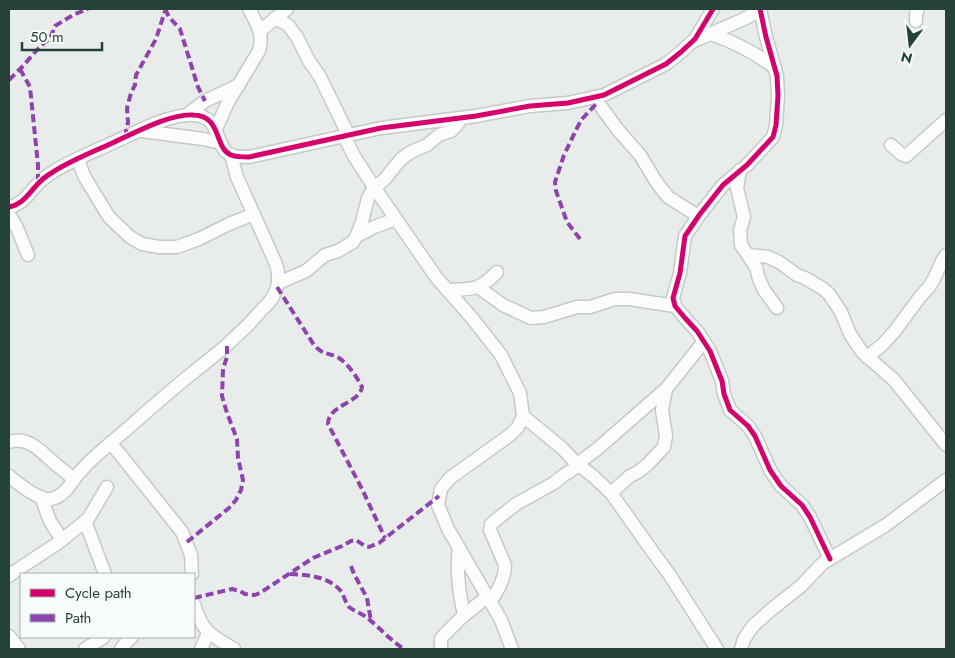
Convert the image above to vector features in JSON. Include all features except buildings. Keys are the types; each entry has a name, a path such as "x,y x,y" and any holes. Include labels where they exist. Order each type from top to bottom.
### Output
{"street":[{"path":"216,130 228,102 262,43 260,31 249,9"},
{"path":"260,31 287,9"},
{"path":"9,207 25,200 41,181 53,172 139,131 174,117 196,115 205,118 216,130 225,151 231,155 250,157 381,128 461,118 530,106 568,103 604,95 666,64 696,39 713,9"},
{"path":"692,42 744,19 760,9 777,76 778,96 776,125 773,137 723,186 698,216 685,236 680,273 673,298 675,306 697,330 710,351 722,381 724,394 730,410 748,426 755,436 770,470 781,486 802,505 810,517 830,559"},
{"path":"275,18 288,25 297,37 318,74 354,156 374,187 436,277 501,355 520,393 523,416 518,426 510,435 450,478 441,489 438,504 448,529 501,620 512,649"},
{"path":"712,34 732,41 766,60 775,68"},
{"path":"187,115 205,101 239,85"},
{"path":"594,97 618,130 640,155 657,184 668,197 698,216"},
{"path":"278,283 306,271 325,255 350,245 357,236 368,198 374,187 384,180 401,159 427,145 439,135 451,131 461,118"},
{"path":"891,145 906,156 946,120"},
{"path":"139,131 221,143"},
{"path":"9,476 41,498 49,500 61,496 91,459 226,346 250,324 270,300 278,283 279,276 276,264 237,177 231,155"},
{"path":"78,159 84,176 109,217 130,237 142,244 159,247 177,247 254,214"},
{"path":"740,170 737,188 744,218 740,230 741,245 756,267 764,290 777,308"},
{"path":"9,214 28,255"},
{"path":"357,236 396,219"},
{"path":"749,255 768,257 779,262 829,294 841,312 850,334 862,352 894,380 946,445"},
{"path":"867,357 894,332 929,287 946,255"},
{"path":"447,290 478,287 483,285 497,272"},
{"path":"478,287 502,305 531,318 576,307 590,307 615,299 637,299 675,306"},
{"path":"441,649 440,639 464,615 496,594 502,580 505,565 490,530 491,524 516,504 554,483 596,450 666,389 704,341"},
{"path":"611,492 648,464 664,447 666,436 662,410 666,389"},
{"path":"523,416 562,448 577,465 594,476 611,492 654,555 670,574 717,649"},
{"path":"9,442 14,440 32,444 74,479"},
{"path":"110,444 119,452 182,532 191,555 192,573"},
{"path":"741,649 744,639 753,626 830,559 886,525 946,480"},
{"path":"9,576 65,538 85,521 107,488"},
{"path":"41,498 50,521 65,538 79,538 93,544"},
{"path":"85,521 105,573"},
{"path":"459,548 457,562 460,598 464,615"},
{"path":"195,609 204,629 234,649"},
{"path":"201,649 208,633"},
{"path":"9,636 19,649"},
{"path":"85,649 102,638"},
{"path":"113,638 122,648 131,638"}],"marked path":[{"path":"9,80 50,39 55,26 73,15 88,9"},
{"path":"165,9 169,17 180,29 198,87 205,101"},
{"path":"125,137 128,122 127,108 135,85 136,75 156,39 165,11"},
{"path":"20,69 30,87 38,165 38,184"},
{"path":"580,239 567,222 556,191 555,182 564,155 577,128 582,119 598,102"},
{"path":"277,287 314,345 321,351 339,358 352,371 362,387 356,397 333,412 328,424 385,538"},
{"path":"187,542 229,508 241,490 243,480 238,458 237,439 222,396 223,369 227,357 227,345"},
{"path":"195,598 232,589 245,594 255,595 260,593 313,558 351,541 356,540 369,547 379,543 439,496"},
{"path":"351,566 367,598 371,621"},
{"path":"290,574 317,577 335,585 340,590 349,607 366,617 404,649"}],"cycle path":[{"path":"9,207 20,202 43,179 66,164 173,117 184,115 203,117 214,126 226,151 233,156 249,157 381,128 476,116 530,106 568,103 604,95 666,64 695,39 713,9"},
{"path":"760,9 777,76 778,96 776,125 773,137 747,165 723,185 685,236 680,273 673,298 675,306 697,331 710,351 722,381 724,394 730,410 748,426 755,436 770,470 781,486 802,505 810,517 830,559"}]}
